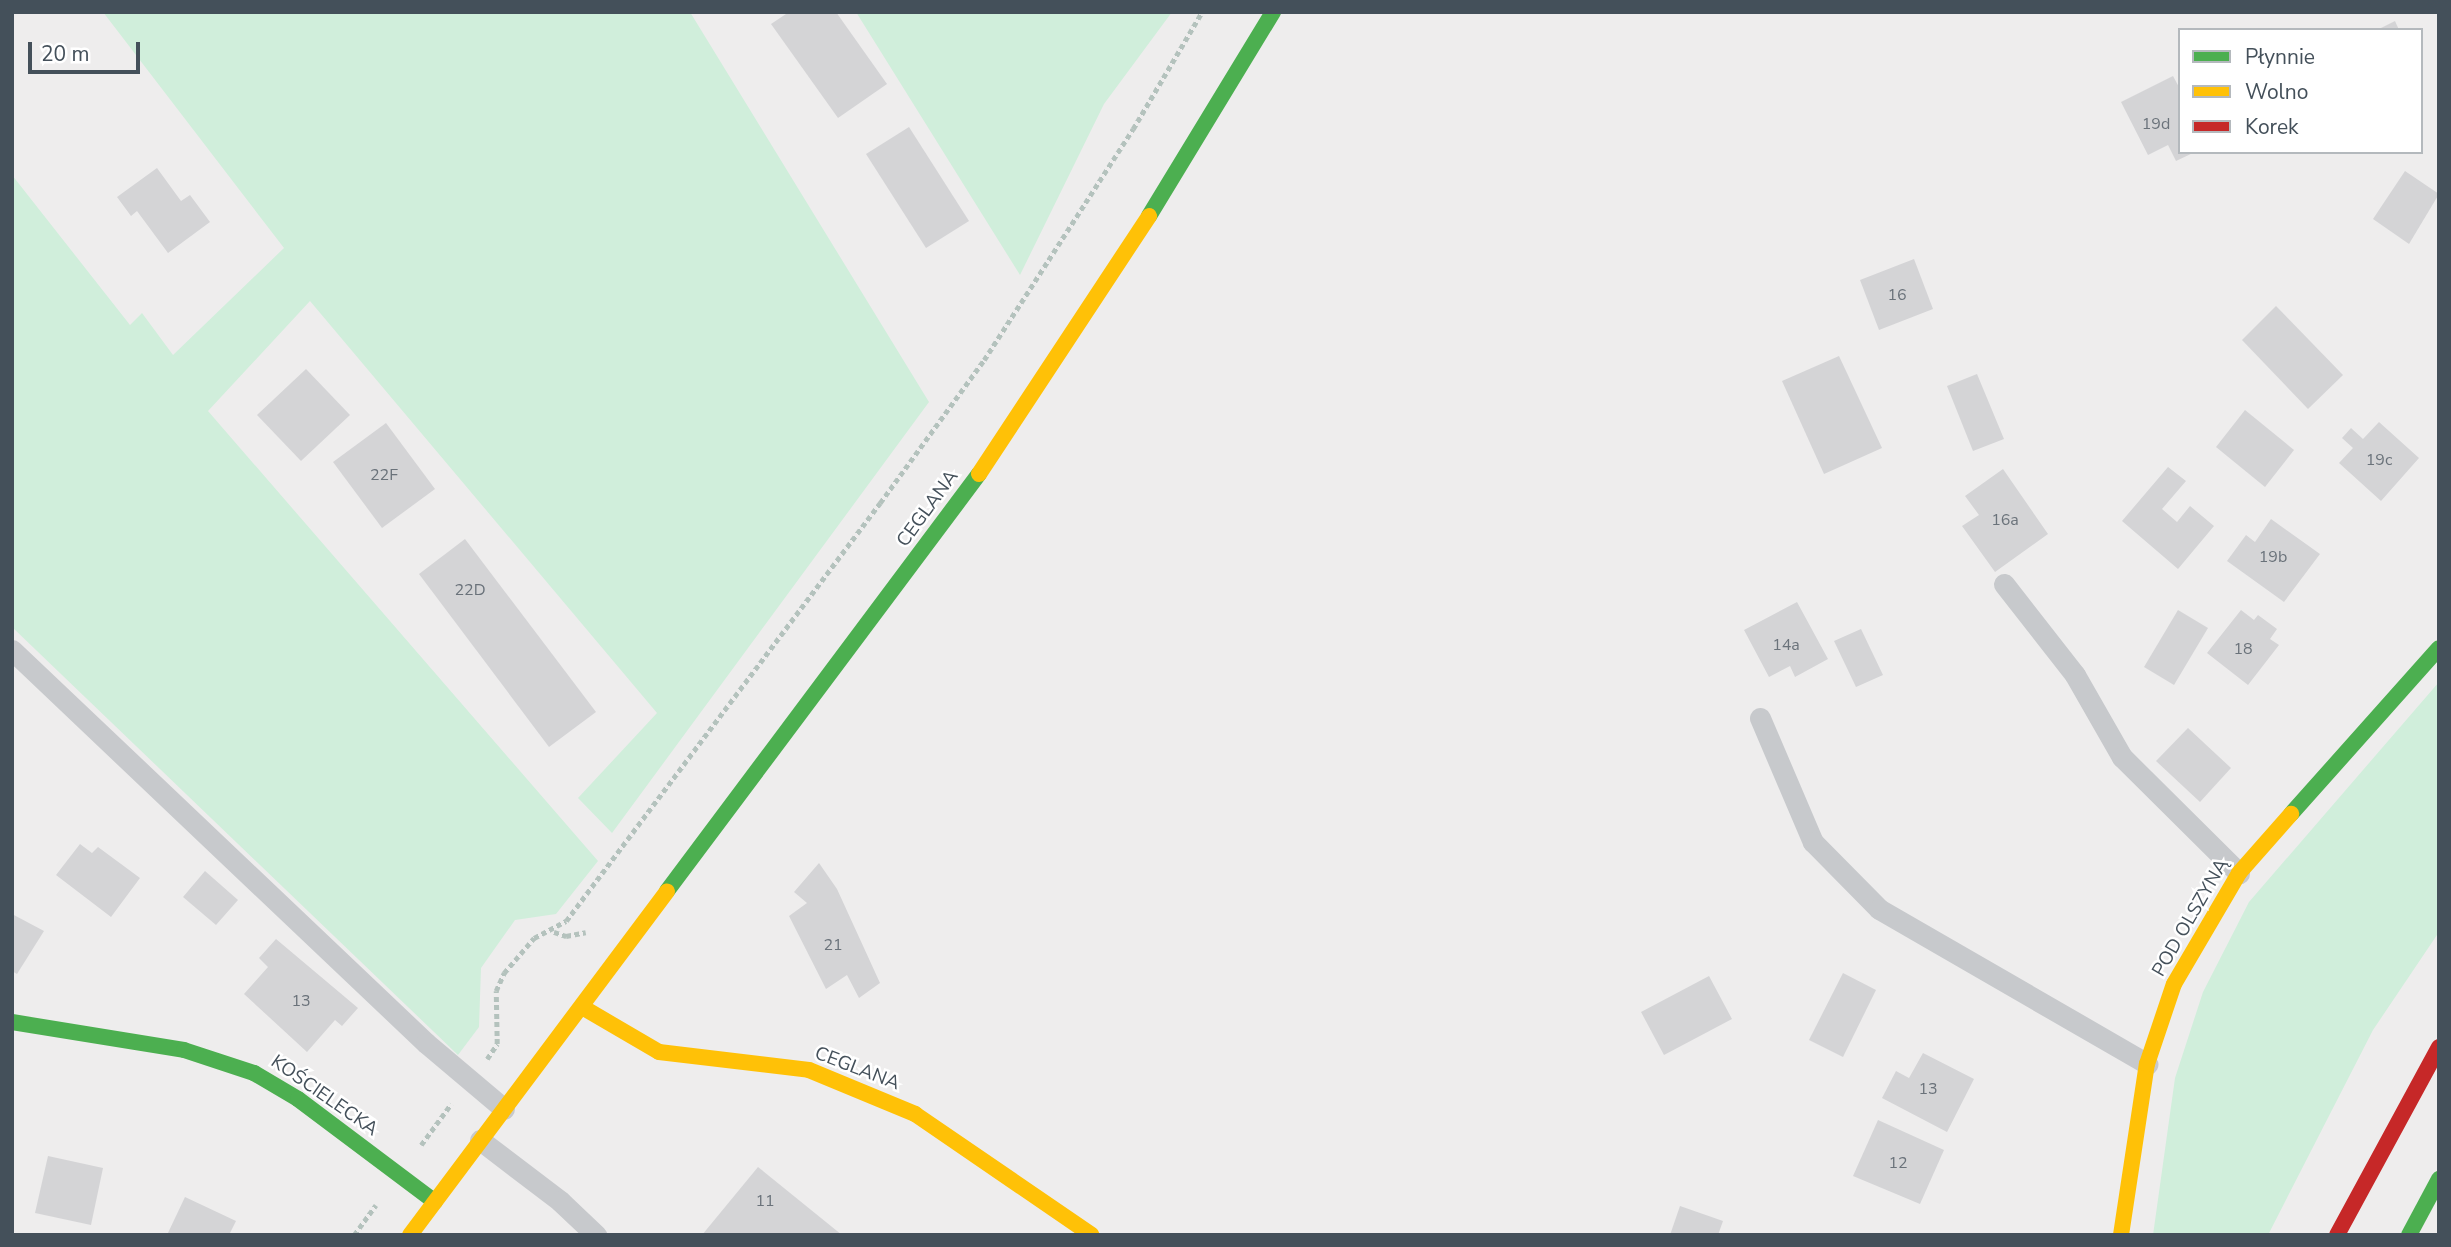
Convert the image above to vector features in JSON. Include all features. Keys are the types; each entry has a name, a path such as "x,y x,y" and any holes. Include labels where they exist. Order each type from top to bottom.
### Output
{"street":[{"name":"CEGLANA","path":"410,1235 1008,433 1120,265 1273,12"},
{"name":"POD OLSZYNĄ","path":"2120,1235 2147,1064 2174,984 2239,873 2439,648"},
{"name":"CEGLANA","path":"582,1007 659,1052 809,1070 915,1114 1092,1235"},
{"name":"KOŚCIELECKA","path":"12,1022 184,1050 254,1073 298,1099 435,1202"},
{"path":"2337,1235 2439,1047"},
{"path":"2409,1235 2439,1179"}],"lane":[{"path":"2004,584 2075,675 2122,757 2239,873"},
{"path":"12,650 469,1081 504,1109"},
{"path":"1760,718 1813,842 1879,909 2147,1064"},
{"path":"480,1140 560,1200 596,1235"}],"path":[{"path":"554,932 617,855 981,364 1133,129 1202,12"},
{"path":"469,1081 496,1044 499,982 526,945 540,934 554,932 573,935 594,927"}],"green space":[{"path":"103,12 690,12 929,402 612,833 578,798 657,713 310,301 208,411 598,861 556,914 515,920 481,968 479,1027 458,1055 12,627 12,175 130,325 142,313 173,355 284,248"},
{"path":"856,12 1172,12 1104,104 1020,275"},
{"path":"2439,682 2439,932 2373,1030 2268,1235 2153,1235 2175,1078 2203,992 2249,902"}],"building":[{"path":"789,12 836,12 887,84 838,118 771,24"},
{"path":"2395,21 2398,28 2381,28"},
{"path":"2173,76 2178,85 2178,154 2191,154 2176,161 2168,145 2148,155 2121,102"},
{"path":"909,127 969,221 926,248 866,154"},
{"path":"157,168 181,201 190,195 210,222 168,253 137,211 131,216 117,197"},
{"path":"2405,171 2439,194 2409,244 2373,219"},
{"path":"1914,259 1933,309 1879,330 1860,280"},
{"path":"2276,306 2343,375 2308,409 2242,340"},
{"path":"1839,356 1882,448 1824,474 1782,381"},
{"path":"306,369 350,415 301,461 257,415"},
{"path":"1977,374 2004,439 1973,451 1947,386"},
{"path":"2245,410 2294,450 2265,487 2216,447"},
{"path":"2379,422 2419,458 2381,501 2339,463 2353,448 2342,438 2351,428 2363,439"},
{"path":"386,423 435,489 382,528 333,462"},
{"path":"2168,467 2186,481 2162,509 2177,522 2190,506 2214,526 2178,569 2122,521"},
{"path":"2003,469 2048,534 1995,572 1962,526 1979,515 1965,496"},
{"path":"2271,519 2320,554 2284,602 2227,561 2246,535 2255,542"},
{"path":"465,539 596,712 549,747 419,574"},
{"path":"1797,602 1828,659 1795,677 1790,666 1769,677 1744,630"},
{"path":"2178,610 2208,628 2174,685 2144,667"},
{"path":"2241,610 2254,620 2258,615 2277,629 2270,639 2279,645 2248,685 2207,653"},
{"path":"1861,629 1883,675 1856,687 1834,641"},
{"path":"2188,728 2231,768 2200,802 2156,761"},
{"path":"80,844 92,853 98,847 140,878 111,917 56,875"},
{"path":"819,863 837,889 880,983 859,998 847,975 826,989 789,916 807,903 794,892"},
{"path":"205,871 238,900 216,925 183,897"},
{"path":"12,914 44,931 17,974 12,971"},
{"path":"276,939 358,1008 342,1026 335,1020 307,1052 244,994 268,967 259,958"},
{"path":"1843,973 1876,990 1843,1057 1809,1040"},
{"path":"1709,976 1732,1019 1664,1055 1641,1012"},
{"path":"1923,1053 1974,1079 1947,1132 1882,1098 1896,1071 1909,1078"},
{"path":"1878,1120 1944,1150 1920,1204 1853,1176"},
{"path":"48,1156 103,1168 91,1225 35,1213"},
{"path":"758,1167 842,1235 702,1235"},
{"path":"185,1197 236,1221 229,1235 167,1235"},
{"path":"1680,1206 1723,1221 1718,1235 1670,1235"}],"traffic: fast":[{"path":"1149,216 1273,12"},
{"path":"667,891 979,474"},
{"path":"2291,814 2439,648"},
{"path":"12,1022 184,1050 254,1073 298,1099 435,1202"},
{"path":"2409,1235 2439,1179"}],"traffic: slow":[{"path":"979,474 1149,216"},
{"path":"2121,1235 2147,1064 2174,984 2239,873 2291,814"},
{"path":"410,1235 667,891"},
{"path":"582,1007 659,1052 809,1070 915,1114 1092,1235"}],"traffic: jam":[{"path":"2337,1235 2439,1047"}]}
